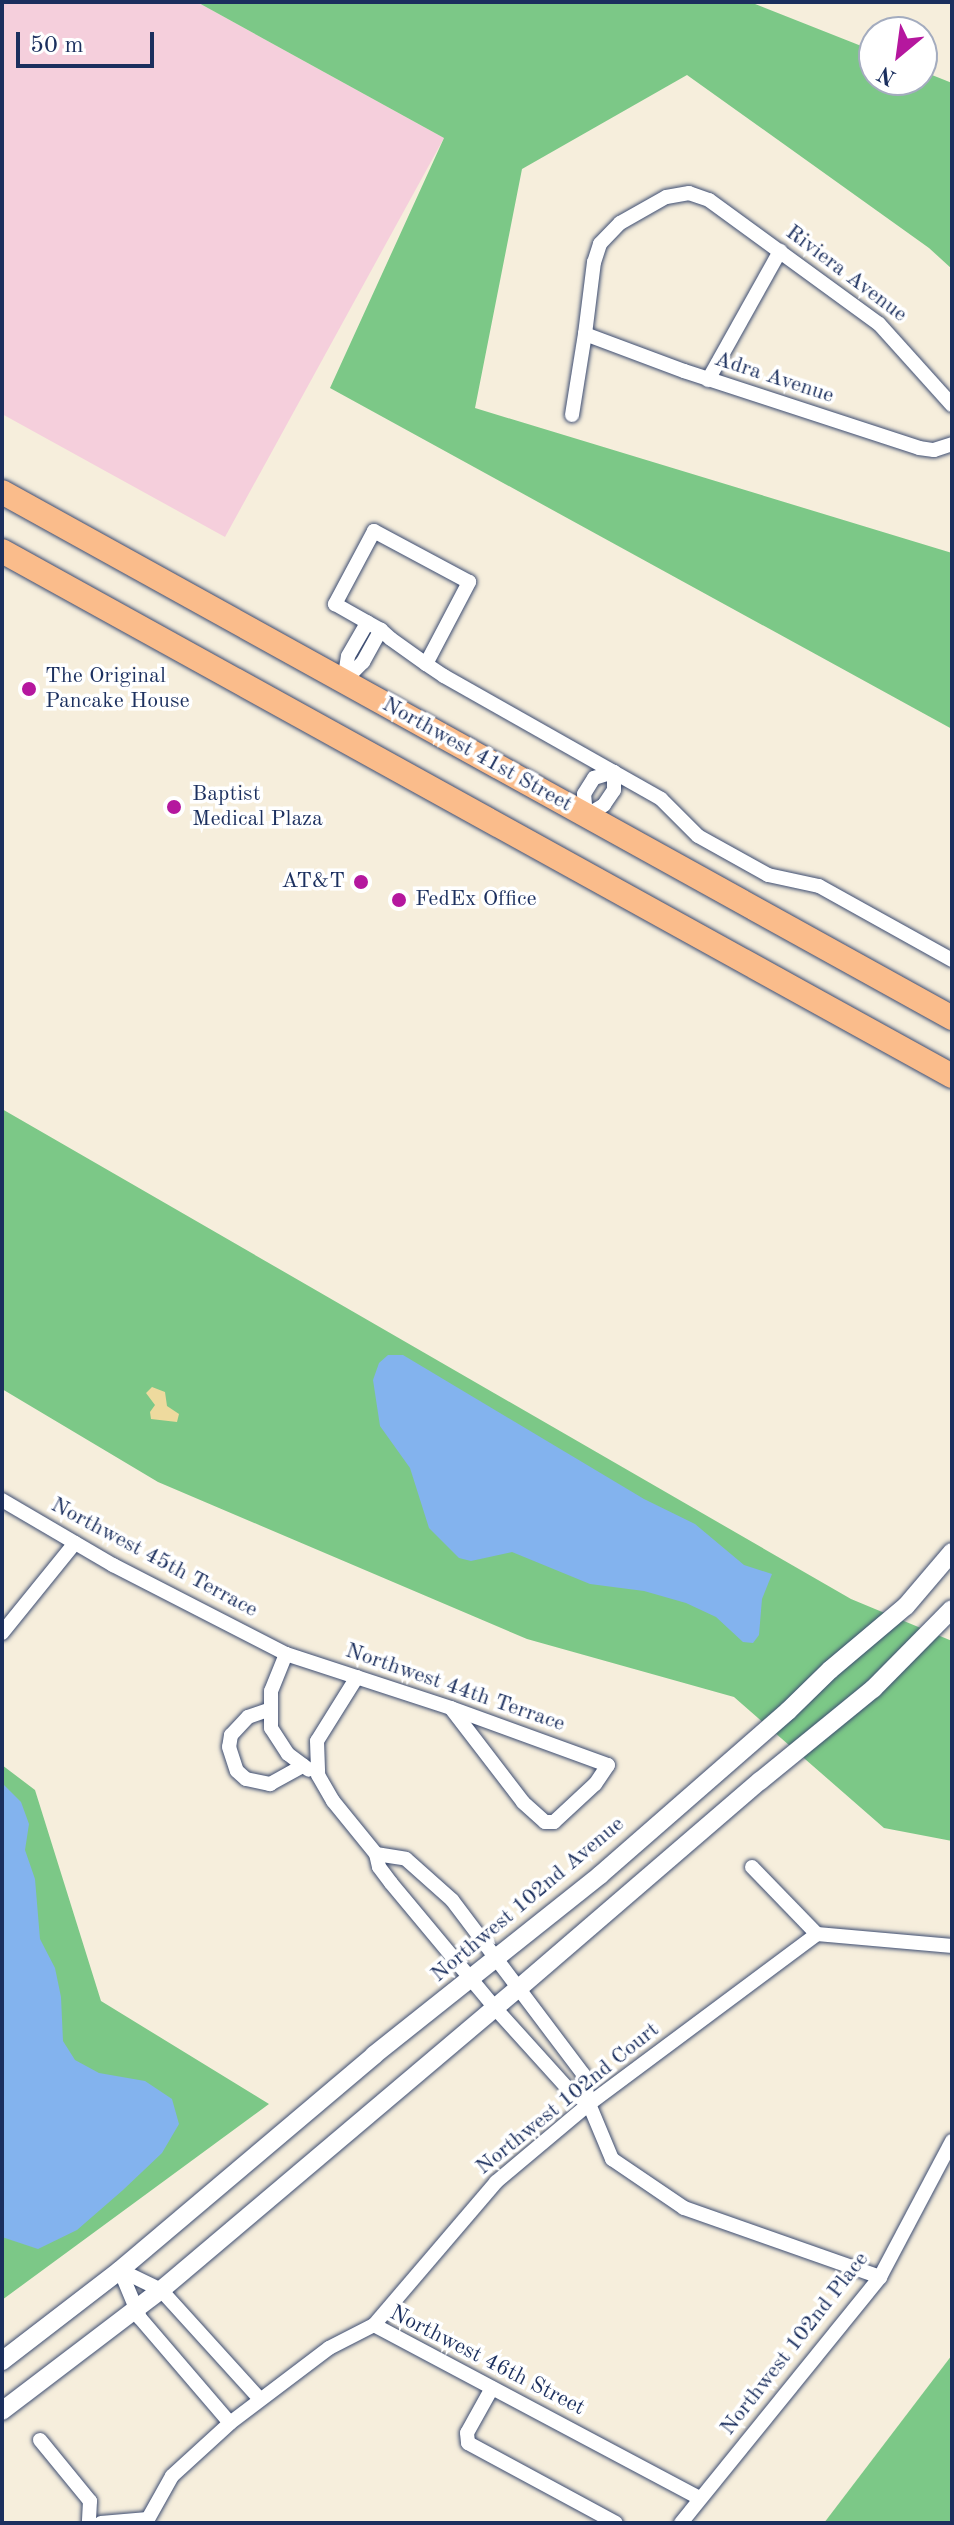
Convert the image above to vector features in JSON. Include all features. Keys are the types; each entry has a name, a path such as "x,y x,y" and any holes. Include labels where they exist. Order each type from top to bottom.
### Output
{"main road":[{"name":"Northwest 41st Street","path":"2,492 952,1018"},
{"path":"2,551 952,1076"}],"street":[{"name":"Riviera Avenue","path":"585,334 594,262 605,237 653,202 677,194 698,196 780,251 894,337 952,405"},
{"path":"708,380 780,251"},
{"path":"572,415 585,334"},
{"name":"Adra Avenue","path":"585,334 708,380 919,448 934,450 952,444"},
{"path":"426,664 469,582 374,531 335,604 374,626 426,664 668,803 693,832 763,872 819,886 952,960"},
{"path":"344,681 363,662 374,626"},
{"path":"614,772 614,790 604,805 586,816 584,794 594,778 614,772"},
{"name":"Northwest 45th Terrace","path":"2,1500 75,1543 286,1654"},
{"path":"2,1633 75,1543"},
{"name":"Northwest 102nd Avenue","path":"2,2361 120,2270 374,2055 600,1875 906,1606 952,1552"},
{"path":"2,2411 161,2290 519,1988 873,1689 952,1609"},
{"path":"286,1654 271,1691 268,1710 271,1728 303,1766 318,1775"},
{"name":"Northwest 44th Terrace","path":"286,1654 451,1708 608,1765 595,1784 554,1822 545,1822 523,1802 451,1708"},
{"path":"357,1677 317,1741 318,1775 333,1801 376,1854 379,1867 391,1883 495,2008 569,2090 589,2104"},
{"path":"268,1710 248,1717 231,1735 229,1747 237,1771 246,1779 270,1784 303,1766"},
{"path":"376,1854 406,1859 452,1900 583,2074 589,2104 612,2159 684,2208 880,2277"},
{"path":"752,1867 817,1934 952,1946"},
{"name":"Northwest 102nd Court","path":"374,2325 496,2182 589,2104 817,1934"},
{"name":"Northwest 102nd Place","path":"681,2523 880,2277 952,2141"},
{"path":"101,2523 152,2521 172,2476 260,2399 161,2290 120,2270"},
{"path":"120,2270 135,2311 230,2423"},
{"name":"Northwest 46th Street","path":"260,2399 329,2348 374,2325 700,2498"},
{"path":"492,2388 467,2433 468,2443 616,2523"},
{"path":"40,2440 90,2501 89,2523"}],"shaded area":[{"path":"2,2 197,2 444,138 225,537 2,414"}],"green space":[{"path":"197,2 750,2 858,45 858,96 938,96 938,77 952,83 952,269 929,248 687,75 522,169 475,408 952,553 952,729 330,388 444,138"},
{"path":"2,1109 851,1599 952,1641 952,1841 884,1828 734,1697 527,1639 158,1482 2,1389"},
{"path":"2,1765 35,1790 101,2001 269,2104 2,2300"},
{"path":"952,2355 952,2523 824,2523"}],"sand":[{"path":"152,1387 165,1392 167,1406 179,1414 177,1422 151,1419 150,1412 155,1405 146,1393"}],"water":[{"path":"388,1355 403,1355 644,1499 695,1524 744,1565 772,1574 762,1599 759,1635 753,1643 743,1642 716,1617 686,1603 644,1591 590,1584 512,1552 471,1561 459,1558 429,1528 410,1468 380,1426 373,1380 379,1363"},
{"path":"2,1783 21,1802 29,1824 25,1850 35,1879 40,1939 55,1968 61,1997 63,2041 75,2060 99,2073 145,2081 172,2099 179,2124 162,2153 123,2190 77,2230 38,2249 2,2237"}],"place":[{"name":"The Original Pancake House","path":"29,689"},
{"name":"Baptist Medical Plaza","path":"174,807"},
{"name":"AT&T","path":"361,882"},
{"name":"FedEx Office","path":"399,900"}]}
